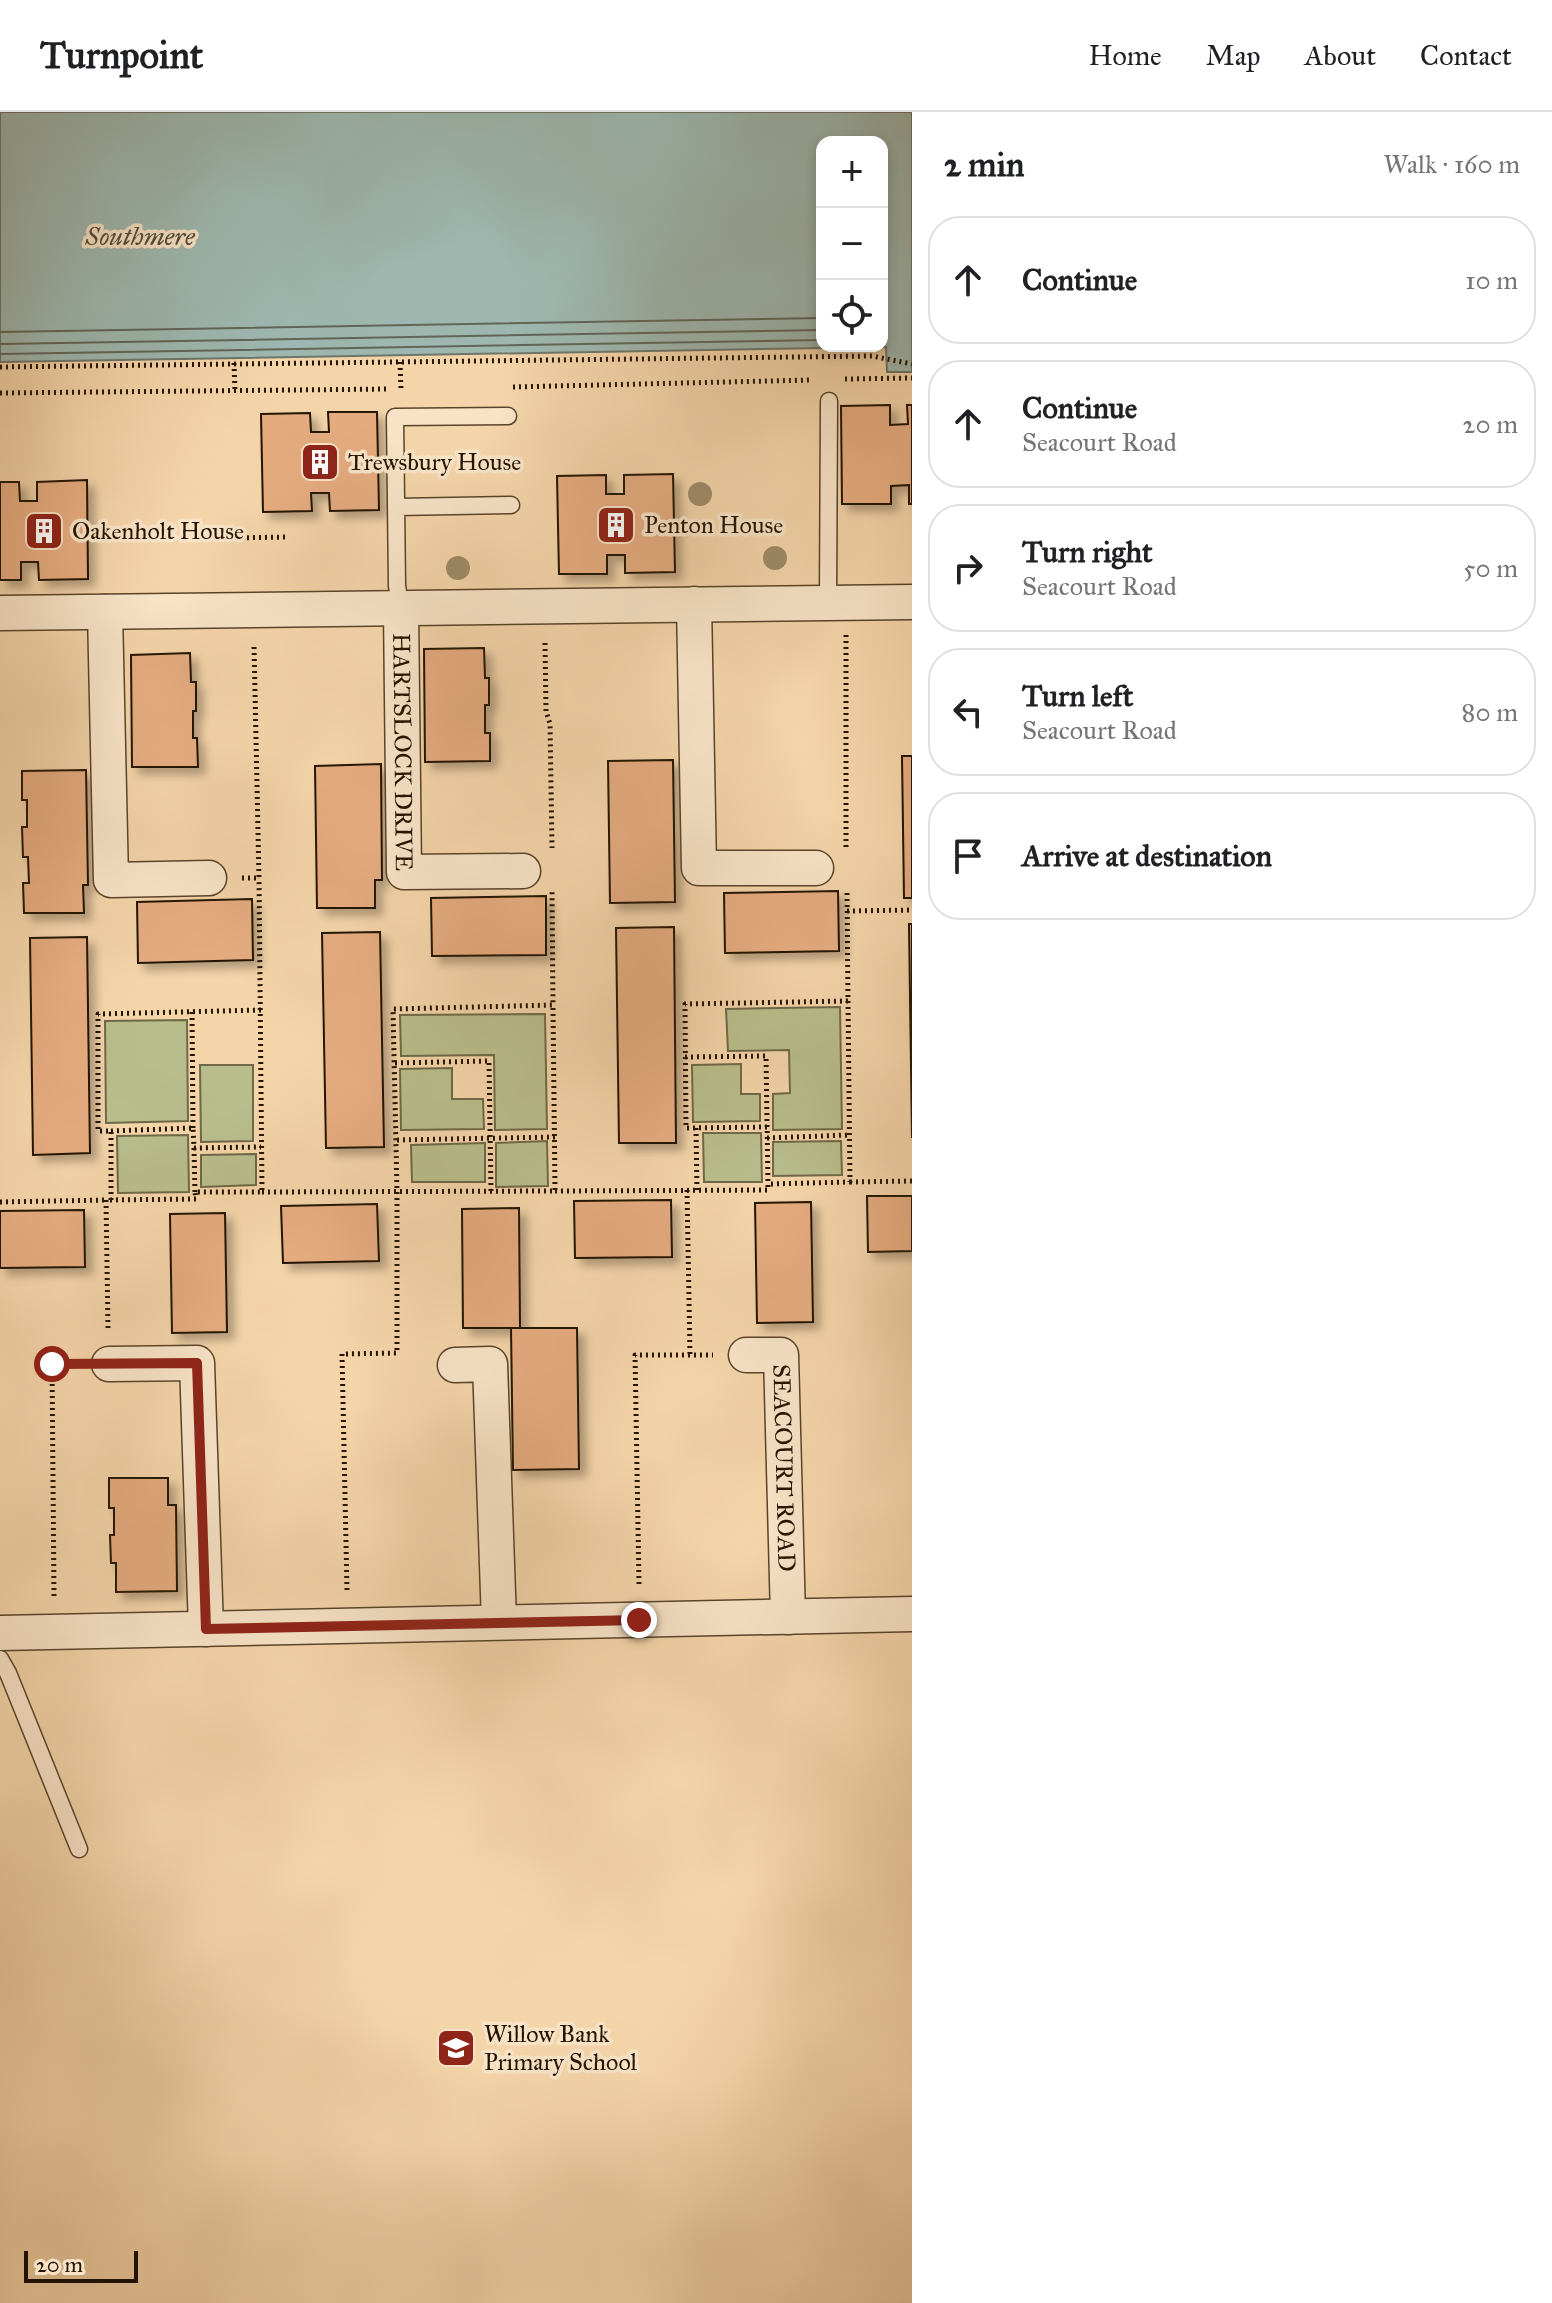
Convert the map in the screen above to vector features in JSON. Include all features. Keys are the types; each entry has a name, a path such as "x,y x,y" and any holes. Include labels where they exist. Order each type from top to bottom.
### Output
{"street":[{"name":"HARTSLOCK DRIVE","path":"0,613 912,602"},
{"path":"694,604 699,868 831,868"},
{"name":"HARTSLOCK DRIVE","path":"401,608 404,872 538,871"},
{"path":"105,612 111,880 209,878"},
{"name":"SEACOURT ROAD","path":"746,1355 781,1355 788,1617"},
{"path":"109,1364 197,1363 206,1629"},
{"path":"455,1365 490,1364 499,1622"},
{"path":"0,1633 912,1614"}],"lane":[{"path":"829,401 836,602"},
{"path":"401,608 397,586 395,417 508,416"},
{"path":"396,507 511,505"},
{"path":"0,1659 79,1849"}],"path":[{"path":"0,367 872,356 912,364"},
{"path":"400,362 401,389"},
{"path":"234,363 235,392"},
{"path":"834,380 912,378"},
{"path":"504,387 818,380"},
{"path":"0,393 410,389"},
{"path":"229,538 288,537"},
{"path":"836,602 831,868 847,911 850,1182"},
{"path":"544,606 546,711 550,724 538,871 553,1005 555,1191"},
{"path":"253,610 262,1192"},
{"path":"209,878 259,878"},
{"path":"847,911 912,910"},
{"path":"767,1127 686,1128 685,1004 848,1001"},
{"path":"348,1626 342,1354 397,1353 397,1140 393,1009 553,1005"},
{"path":"193,1128 98,1131 98,1014 261,1010"},
{"path":"0,1202 196,1199 192,1012"},
{"path":"195,1192 768,1190 766,1056 685,1057"},
{"path":"395,1063 489,1061 491,1192"},
{"path":"696,1128 697,1190"},
{"path":"54,1632 52,1364 109,1364 111,1131"},
{"path":"767,1138 849,1135"},
{"path":"397,1140 555,1137"},
{"path":"194,1148 261,1147"},
{"path":"768,1184 912,1181"},
{"path":"687,1190 690,1355"},
{"path":"639,1620 635,1355 746,1355"}],"green space":[{"path":"840,1007 842,1129 773,1130 773,1094 790,1093 789,1050 728,1051 726,1009"},
{"path":"545,1014 547,1129 495,1130 494,1055 401,1056 400,1015"},
{"path":"187,1020 188,1121 106,1123 105,1021"},
{"path":"741,1064 741,1094 760,1094 760,1121 693,1122 692,1065"},
{"path":"200,1065 253,1065 253,1141 201,1142"},
{"path":"452,1068 452,1099 483,1099 484,1129 401,1130 400,1069"},
{"path":"703,1133 761,1133 762,1182 704,1182"},
{"path":"188,1135 189,1192 118,1193 117,1136"},
{"path":"547,1141 548,1186 496,1187 496,1143"},
{"path":"841,1141 842,1175 773,1176 773,1142"},
{"path":"485,1143 485,1182 412,1182 411,1145"},
{"path":"256,1154 256,1185 201,1187 201,1155"}],"water":[{"name":"Southmere","path":"0,112 912,112 912,372 887,372 888,136 816,136 816,348 0,362"}],"building":[{"path":"890,405 890,425 908,424 907,405 912,405 912,504 909,504 909,485 891,486 891,504 842,504 841,406"},
{"name":"Trewsbury House","path":"328,412 377,412 379,510 330,511 329,493 311,493 312,511 263,512 261,414 310,413 311,432 329,432"},
{"name":"Penton House","path":"673,474 675,572 625,573 625,555 607,555 607,574 559,574 557,476 606,475 606,494 624,494 624,475"},
{"name":"Oakenholt House","path":"87,480 88,579 39,580 38,562 21,562 21,580 0,580 0,482 19,482 20,501 37,501 37,482"},
{"path":"484,648 485,678 489,678 485,733 490,733 490,761 425,762 424,649"},
{"path":"190,653 191,682 196,682 193,738 197,738 198,767 132,767 131,655"},
{"path":"902,756 912,756 912,898 904,898"},
{"path":"673,760 675,902 610,903 608,761"},
{"path":"381,764 382,880 375,880 375,908 317,908 315,766"},
{"path":"86,770 88,885 83,885 84,913 24,913 23,883 29,883 28,857 23,857 22,827 27,827 27,800 22,800 22,771"},
{"path":"838,891 839,951 725,953 724,893"},
{"path":"546,896 546,955 432,956 431,898"},
{"path":"252,899 253,960 138,963 137,902"},
{"path":"909,924 912,924 912,1138"},
{"path":"674,927 676,1143 619,1143 616,928"},
{"path":"380,932 384,1147 326,1148 322,933"},
{"path":"87,937 90,1153 33,1155 30,938"},
{"path":"867,1196 912,1196 912,1251 868,1252"},
{"path":"671,1200 672,1257 575,1258 574,1201"},
{"path":"811,1202 813,1322 757,1323 755,1203"},
{"path":"377,1204 379,1261 283,1263 281,1206"},
{"path":"519,1208 520,1328 463,1328 462,1209"},
{"path":"84,1210 85,1267 0,1268 0,1211"},
{"path":"225,1213 227,1332 172,1333 170,1214"},
{"path":"511,1328 577,1328 579,1469 513,1470"},
{"path":"109,1478 168,1478 168,1505 176,1505 177,1591 116,1592 116,1563 111,1563 110,1535 114,1535 114,1508 109,1508"}],"place":[{"name":"Trewsbury House","path":"320,462"},
{"name":"Penton House","path":"616,525"},
{"name":"Oakenholt House","path":"44,531"},
{"name":"Willow Bank Primary School","path":"456,2048"}],"route":[{"path":"52,1364 197,1363 206,1629 639,1620"}]}
